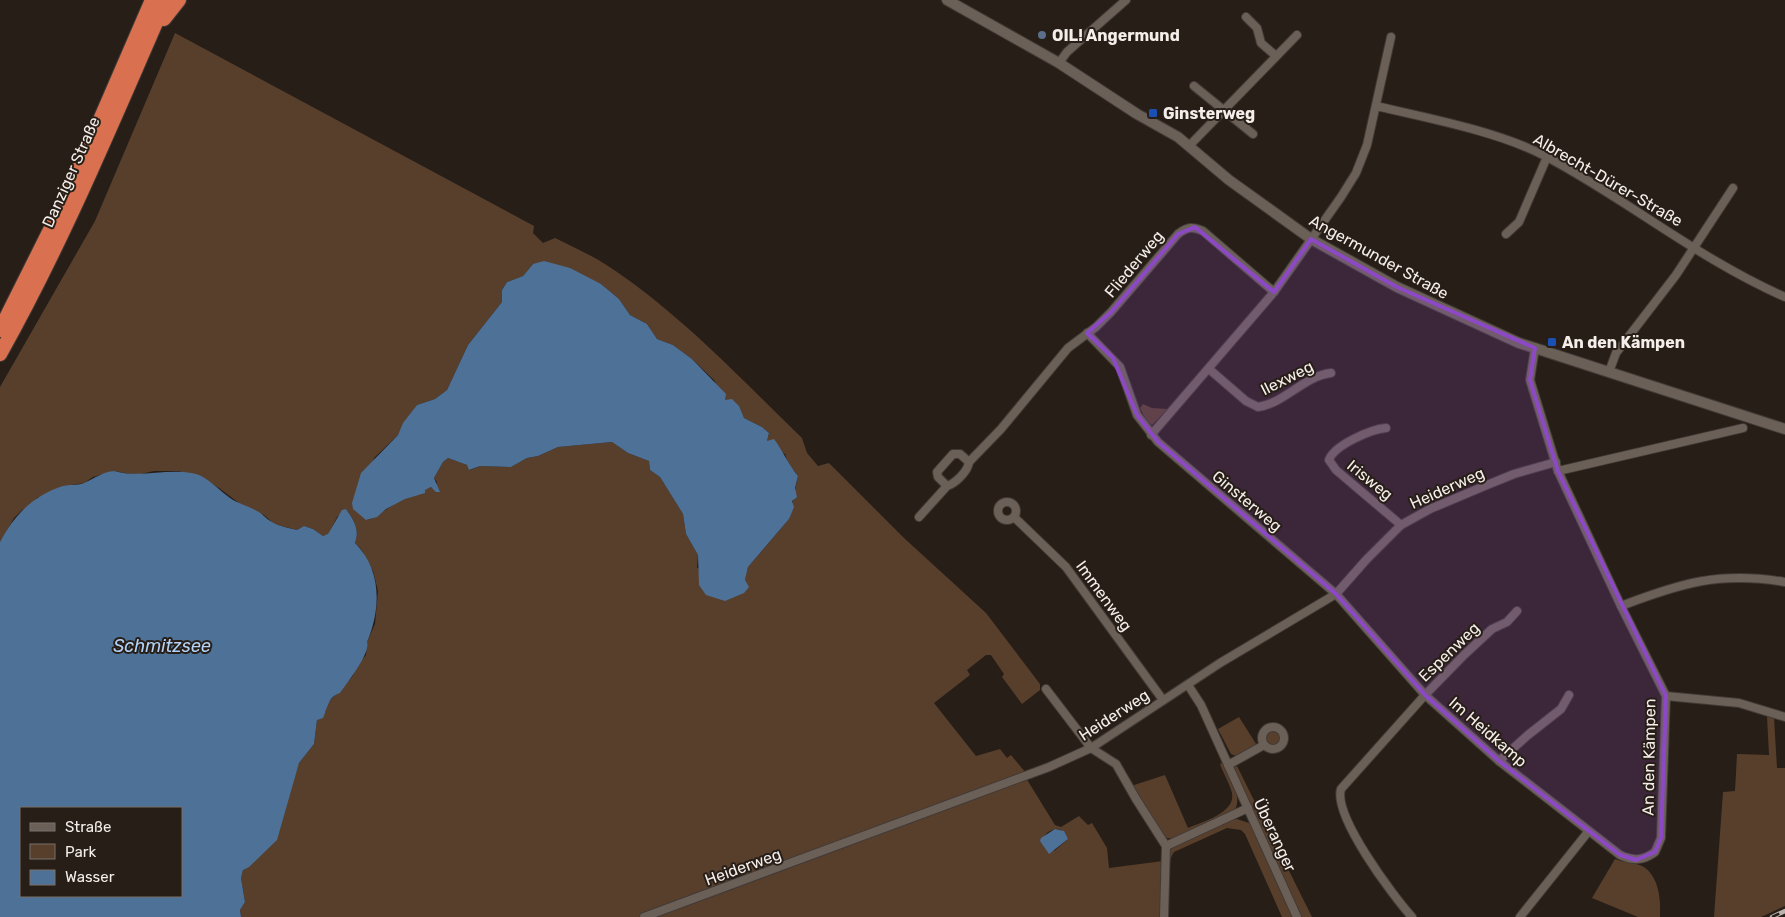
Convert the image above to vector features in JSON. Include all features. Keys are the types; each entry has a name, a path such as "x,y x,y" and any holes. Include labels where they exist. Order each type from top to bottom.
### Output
{"highway":[{"name":"Danziger Straße","path":"0,330 68,196 152,0"},
{"name":"Danziger Straße","path":"0,354 78,202 166,0"},
{"path":"152,30 178,0"}],"main road":[{"name":"Angermunder Straße","path":"947,0 1059,64 1189,146 1229,180 1311,239 1397,287 1454,315 1535,348 1785,429"}],"street":[{"path":"1059,64 1067,52 1126,0"},
{"path":"1246,17 1257,28 1261,43 1276,56"},
{"path":"1189,146 1297,35"},
{"path":"1087,334 1120,367 1137,416 1151,435 1274,292 1356,173 1367,145 1390,37"},
{"path":"1194,86 1253,134"},
{"name":"Albrecht-Dürer-Straße","path":"1376,106 1514,142 1547,157 1694,247 1785,297"},
{"path":"1506,234 1518,222 1547,157"},
{"path":"1609,372 1616,353 1676,275 1733,188"},
{"name":"Fliederweg","path":"919,517 947,486 952,484 968,468 969,462 1001,429 1068,348 1111,312 1185,228 1195,227 1203,232 1274,292"},
{"name":"An den Kämpen","path":"1535,348 1530,380 1558,471 1621,606 1666,696 1661,838 1658,849 1645,858"},
{"name":"Ilexweg","path":"1209,369 1246,401 1258,407 1269,403 1314,378 1331,373"},
{"name":"Irisweg","path":"1386,428 1373,429 1338,449 1330,460 1336,470 1390,513 1401,525"},
{"path":"1558,471 1743,428"},
{"name":"Ginsterweg","path":"1151,435 1236,511 1336,594"},
{"path":"947,486 938,477 937,472 953,454 960,454 969,462"},
{"name":"Heiderweg","path":"644,917 1048,767 1091,748 1240,651 1336,594 1401,525 1430,509 1514,474 1556,462"},
{"name":"Immenweg","path":"1014,517 1066,567 1163,700"},
{"path":"1621,606 1682,585 1708,579 1737,577 1785,582"},
{"name":"Im Heidkamp","path":"1336,594 1425,695 1499,762 1588,832 1630,860 1645,858"},
{"name":"Espenweg","path":"1412,917 1387,886 1365,852 1342,810 1339,795 1343,785 1425,695 1471,648 1492,629 1507,622 1517,611"},
{"name":"Überanger","path":"1188,684 1201,705 1298,917"},
{"path":"1046,689 1091,748 1116,764 1166,846 1164,917"},
{"path":"1499,762 1528,735 1561,709 1569,696"},
{"path":"1666,696 1740,703 1785,717"},
{"path":"1228,765 1264,745"},
{"path":"1166,846 1248,808"},
{"path":"1520,917 1588,832"}],"highlighted area":[{"path":"1195,227 1274,292 1311,239 1397,287 1535,348 1530,380 1558,471 1666,696 1661,838 1655,852 1636,860 1620,855 1499,761 1425,695 1336,594 1158,442 1137,415 1113,358 1087,333 1111,312 1178,234"}],"green space":[{"path":"175,33 534,226 533,233 543,243 555,238 599,260 684,324 802,438 807,453 818,466 829,463 904,538 986,613 1040,684 1040,690 1022,704 1002,677 1004,674 991,655 986,655 967,670 970,675 934,703 976,756 1000,749 1007,758 1011,755 1026,773 750,878 742,876 733,866 730,868 731,880 726,886 640,917 241,917 240,910 245,902 241,878 243,870 293,781 299,763 314,744 317,720 326,711 327,704 352,677 357,666 366,655 367,642 375,624 378,591 373,571 361,549 355,543 357,533 354,521 346,509 337,517 328,535 323,536 313,529 304,526 297,530 274,524 264,515 243,506 219,488 195,474 185,474 180,471 154,471 136,475 114,471 93,477 84,483 65,486 37,498 31,506 22,510 14,518 0,542 0,387 95,221","holes":["533,264 601,284 619,299 630,315 647,324 657,339 673,345 692,359 714,380 725,400 738,406 744,418 762,427 769,433 767,441 785,454 788,463 798,476 789,519 748,567 745,580 697,568 698,555 686,534 683,514 660,477 650,470 649,461 628,453 612,442 558,447 538,456 527,458 511,467 480,466 470,470 467,465 448,458 443,462 434,478 437,482 435,489 431,487 414,494 375,517 366,520 374,458 398,435 417,405 435,399 447,390 468,345 502,302 502,290 507,282 523,276"]},
{"path":"1143,404 1152,408 1168,409 1152,425 1147,422 1140,408"},
{"path":"1767,716 1774,718 1777,768 1785,768 1785,906 1761,917 1714,917 1723,792 1735,791 1737,754 1769,755"},
{"path":"1239,717 1258,747 1236,756 1231,754 1218,729"},
{"path":"1270,730 1276,730 1281,735 1279,744 1270,746 1265,741 1265,735"},
{"path":"1222,763 1236,792 1237,804 1235,810 1176,839 1161,835 1131,786 1165,775 1188,828 1217,816 1229,806 1232,800 1232,793 1220,764"},
{"path":"1237,766 1312,917 1302,917 1232,768"},
{"path":"1026,778 1055,825 1061,827 1079,816 1088,825 1092,823 1107,848 1109,868 1163,861 1162,917 649,917","holes":["1055,829 1061,830 1068,839 1054,851 1040,841 1048,832"]},
{"path":"1237,819 1249,823 1254,829 1293,917 1282,917 1245,834 1241,830 1227,828 1174,852 1171,858 1169,873 1169,917 1166,917 1169,851 1173,846 1230,820"},
{"path":"1615,859 1642,866 1652,875 1658,889 1660,917 1638,917 1592,898"}],"water":[{"path":"544,261 570,268 601,284 619,299 630,315 647,324 657,339 673,345 692,359 726,394 725,400 732,399 739,406 744,418 762,427 769,433 767,441 774,439 798,476 795,488 797,497 792,501 794,507 789,519 748,567 745,580 749,587 744,593 725,601 706,595 699,585 698,555 686,534 683,514 660,477 650,470 649,461 628,453 612,442 558,447 538,456 527,458 511,467 480,466 469,470 467,465 448,458 443,462 434,478 440,492 436,492 431,487 425,490 425,493 405,499 386,509 377,517 366,520 353,509 352,503 361,473 398,435 403,423 417,405 435,399 447,390 468,345 502,302 502,290 507,282 523,276 533,264"},
{"name":"Schmitzsee","path":"114,471 134,474 186,472 196,474 209,481 230,498 254,509 274,523 297,530 304,526 313,529 323,536 328,534 342,510 346,509 354,521 357,533 355,543 364,554 374,577 376,590 375,616 365,653 358,668 340,693 333,697 327,706 323,718 317,720 314,744 299,763 277,840 249,867 243,870 241,878 245,902 240,910 241,917 0,917 0,542 18,515 34,501 63,486 84,483 99,475"},
{"path":"1055,829 1064,831 1068,839 1049,854 1040,841 1041,838"}],"railway":[{"path":"1772,917 1785,911"}],"place":[{"name":"OIL! Angermund","path":"1042,35"},
{"name":"Ginsterweg","path":"1153,113"},
{"name":"An den Kämpen","path":"1552,342"}]}
